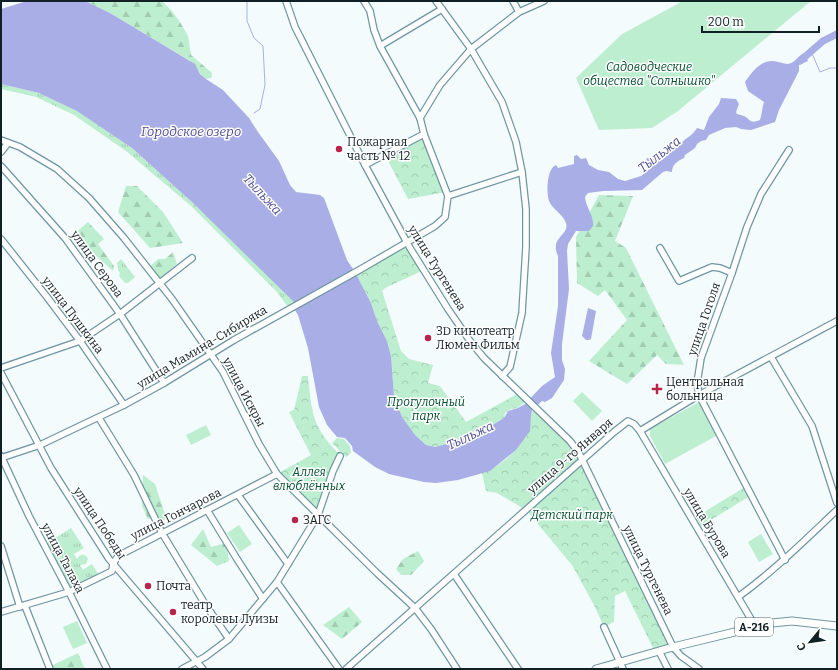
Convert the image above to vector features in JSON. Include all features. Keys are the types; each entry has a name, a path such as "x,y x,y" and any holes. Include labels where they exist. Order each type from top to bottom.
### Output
{"main road":[{"name":"А-216","path":"596,669 622,666 659,651 755,626 792,621 837,626"}],"street":[{"name":"улица Тургенева","path":"286,1 294,27 365,165 407,242 448,309 470,341 484,358 570,442 582,459 673,647"},
{"path":"364,1 370,11 374,30 380,46 420,118 424,134 448,196 522,172"},
{"path":"436,1 471,49 502,102 516,142 522,172 526,209 522,313 510,367 502,376"},
{"path":"513,1 519,12"},
{"path":"420,118 440,86 471,49 519,12 544,1"},
{"path":"380,46 442,9"},
{"path":"365,165 424,134"},
{"name":"улица Искры","path":"1,140 20,147 57,169 99,210 124,238 160,283 223,372 259,444 277,474 415,608 432,629 457,669"},
{"path":"1,152 8,143"},
{"name":"улица Гоголя","path":"785,560 699,395 697,384 701,358 747,227 759,199 789,150"},
{"name":"улица Серова","path":"1,166 65,238 120,314 164,383"},
{"name":"улица Мамина-Сибиряка","path":"1,457 40,445 124,406 290,308 361,269 440,222 445,217 448,196"},
{"name":"улица Пушкина","path":"1,239 80,341 124,406"},
{"path":"660,248 678,281 712,267 720,268 732,273"},
{"path":"1,368 80,341 120,314 192,258"},
{"path":"640,431 699,395 837,321"},
{"path":"770,356 812,426 837,503"},
{"name":"улица Победы","path":"1,373 68,496 109,560 203,669"},
{"path":"99,418 134,475 162,533 205,604 229,639"},
{"name":"улица 9-го Января","path":"346,669 614,432 628,421 634,424 640,431"},
{"name":"улица Бурова","path":"640,431 755,626"},
{"path":"182,669 205,657 229,639 277,582 318,515 332,471 340,456"},
{"name":"улица Талаха","path":"1,457 29,516 107,669"},
{"name":"улица Гончарова","path":"1,612 69,592 108,573 112,570 113,564 118,556 277,474"},
{"path":"238,495 288,564"},
{"path":"207,510 237,560 263,599"},
{"path":"738,597 762,580 785,560 837,510"},
{"path":"1,546 23,606 50,669"},
{"path":"454,574 518,669"},
{"path":"277,582 339,669"},
{"path":"604,627 622,666"},
{"path":"673,647 681,656 699,669"},
{"path":"659,651 668,669"}],"green space":[{"path":"85,1 162,1 172,11 188,36 191,55 212,73 211,78 206,79 189,60 110,13"},
{"name":"Садоводческие общества \"Солнышко\"","path":"683,1 811,1 678,111 652,128 599,130 576,78 622,34"},
{"path":"1,84 39,93 77,110 132,148 193,203 292,298 295,302 293,307 288,307 276,291 191,206 126,151 74,115 36,97 1,89"},
{"path":"424,134 446,192 408,199 385,155"},
{"path":"126,186 137,186 163,212 183,243 150,248 118,212"},
{"path":"599,195 633,196 615,241 626,248 684,365 666,364 657,355 627,384 589,361 627,320 605,290 598,296 577,283 576,237"},
{"path":"88,222 104,239 98,244 114,266 113,271 73,235"},
{"name":"Прогулочный парк","path":"407,242 424,270 385,288 382,291 401,351 409,359 433,365 428,383 440,386 466,422 519,393 527,401 517,408 511,409 505,413 504,418 470,436 435,447 426,445 414,435 402,417 394,396 391,356 387,341 377,321 371,303 355,272"},
{"path":"173,252 177,264 161,278 145,271 158,259 165,259"},
{"path":"121,259 135,277 128,283 125,283 119,276 120,273 117,263"},
{"name":"Аллея влюблённых","path":"302,376 308,376 312,410 319,428 340,455 318,515 277,474 311,455 289,412 294,410"},
{"path":"582,392 602,411 592,421 573,401"},
{"path":"699,402 718,435 665,464 650,436 650,429"},
{"name":"Детский парк","path":"535,408 579,453 673,647 655,652 625,591 615,596 614,622 604,627 594,605 572,565 526,510 497,493 486,491 482,473 509,457 516,450 528,429 533,410"},
{"path":"206,425 211,435 191,445 186,435"},
{"path":"337,438 344,439 350,446 351,453 346,457 332,443"},
{"path":"143,475 155,484 167,520 148,519 142,506"},
{"path":"745,487 750,496 701,526 696,517"},
{"path":"239,525 252,544 240,552 227,533"},
{"path":"71,528 84,548 74,554 77,559 82,555 88,559 86,564 80,565 83,570 92,564 100,577 69,592 44,545"},
{"path":"203,529 211,547 226,543 229,561 217,566 191,545"},
{"path":"761,534 773,554 759,562 748,542"},
{"path":"418,551 424,561 411,575 401,575 396,569 403,559"},
{"path":"349,607 362,622 342,639 323,625"},
{"path":"77,621 87,643 73,649 63,627"},
{"path":"78,653 85,669 52,669 51,666"}],"water":[{"name":"Городское озеро","path":"27,1 85,1 110,13 195,64 200,74 223,90 249,118 279,161 290,185 296,192 320,195 324,198 347,260 371,303 377,321 387,341 391,356 394,396 402,417 415,435 426,445 435,447 470,436 494,424 504,418 508,411 525,404 542,386 555,377 551,353 558,306 558,256 556,245 565,231 566,223 563,217 553,207 548,197 549,175 553,167 556,165 558,168 574,164 574,156 577,155 581,159 586,158 589,165 598,170 609,172 618,179 625,181 641,176 648,170 645,164 647,158 652,158 659,161 666,157 673,148 678,148 682,142 697,128 704,130 709,117 719,104 721,98 736,99 739,104 736,112 737,114 744,116 752,122 760,120 764,102 748,91 745,82 753,71 760,65 768,61 788,64 795,61 804,53 808,61 799,65 799,71 779,110 775,122 751,130 736,127 725,128 709,135 706,140 697,144 695,148 685,155 684,158 675,164 672,172 663,172 642,190 588,193 585,197 593,226 589,231 576,231 568,244 567,251 569,289 562,344 562,360 565,369 564,380 552,398 545,402 542,401 532,410 530,431 516,450 490,471 458,480 436,483 424,482 389,474 375,467 353,451 352,446 345,438 337,437 327,425 319,407 308,348 298,315 293,307 294,302 193,203 132,148 77,111 39,93 1,84 1,9"},
{"path":"588,308 596,311 591,339 586,340 582,336"}],"waterway":[{"path":"247,1 247,21 254,38 263,46 265,85 260,109 254,113"},
{"name":"Тыльжа","path":"800,61 823,41 837,34"},
{"path":"811,51 820,72 830,68 837,68"}],"place":[{"name":"Пожарная часть № 12","path":"339,149"},
{"name":"3D кинотеатр Люмен Фильм","path":"428,338"},
{"name":"Центральная больница","path":"657,389"},
{"name":"ЗАГС","path":"295,520"},
{"name":"Почта","path":"148,586"},
{"name":"театр королевы Луизы","path":"173,612"}]}
